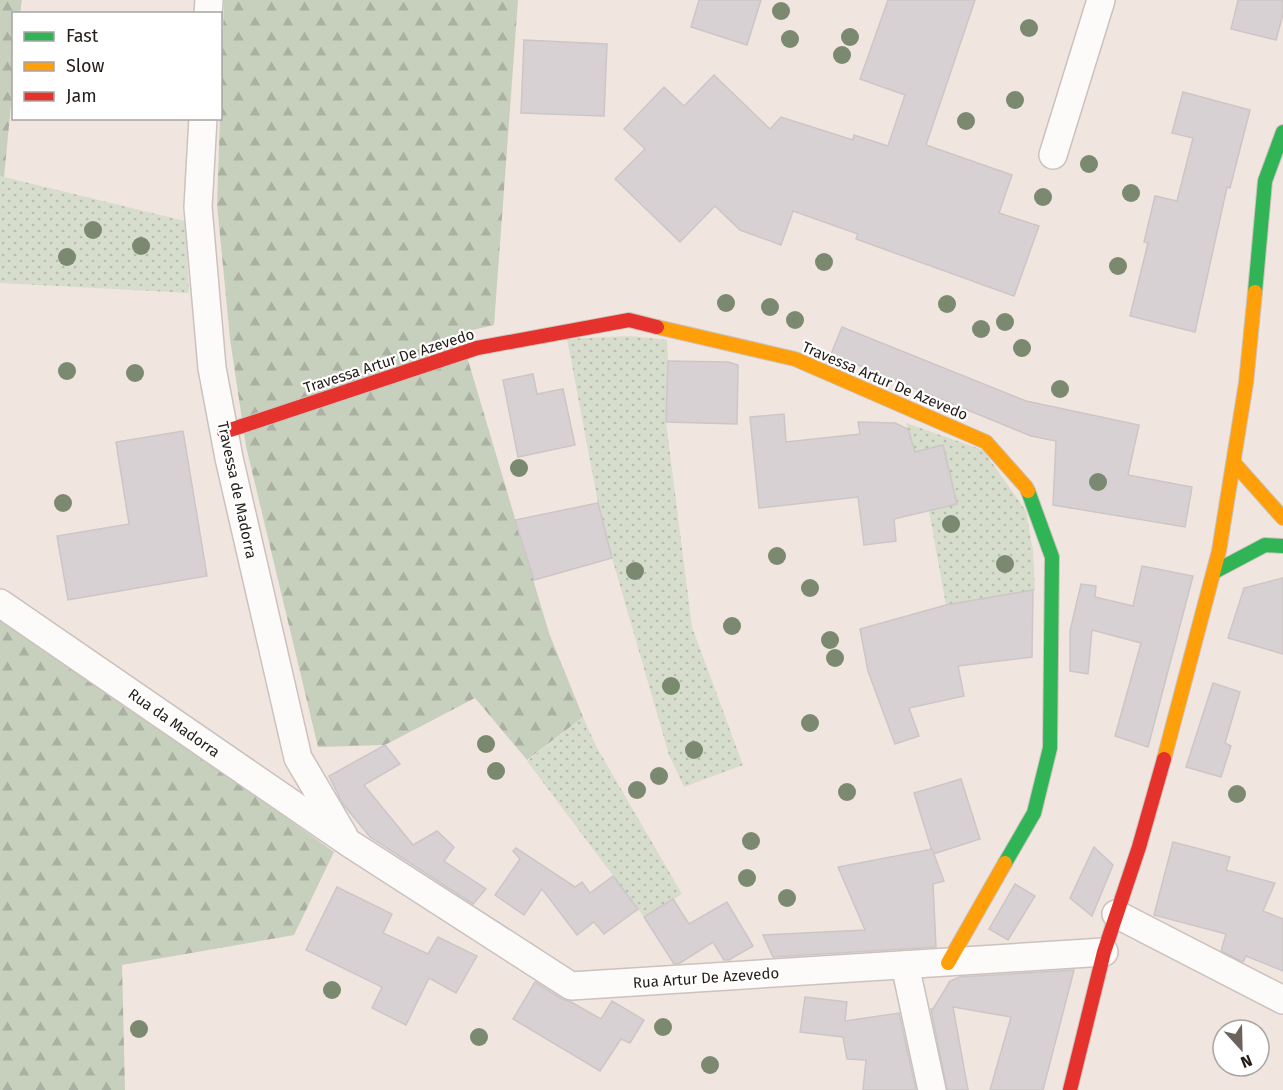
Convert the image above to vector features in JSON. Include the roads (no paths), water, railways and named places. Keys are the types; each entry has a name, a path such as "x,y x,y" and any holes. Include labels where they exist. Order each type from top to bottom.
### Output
{"street":[{"path":"1053,155 1101,0"},
{"name":"Travessa de Madorra","path":"203,120 198,207 212,368 224,432 298,758 349,843"},
{"path":"1070,1090 1104,952 1142,835 1214,572 1246,383 1265,182 1283,132"},
{"name":"Travessa Artur De Azevedo","path":"224,432 477,348 629,320 795,359 986,442 1026,488 1052,557 1050,748 1034,813 948,963"},
{"path":"1234,463 1283,518"},
{"path":"1214,572 1265,545 1283,546"},
{"name":"Rua da Madorra","path":"0,603 349,843"},
{"name":"Rua Artur De Azevedo","path":"349,843 571,986 1104,952"},
{"path":"1116,914 1283,1000"},
{"path":"905,965 932,1090"}]}
